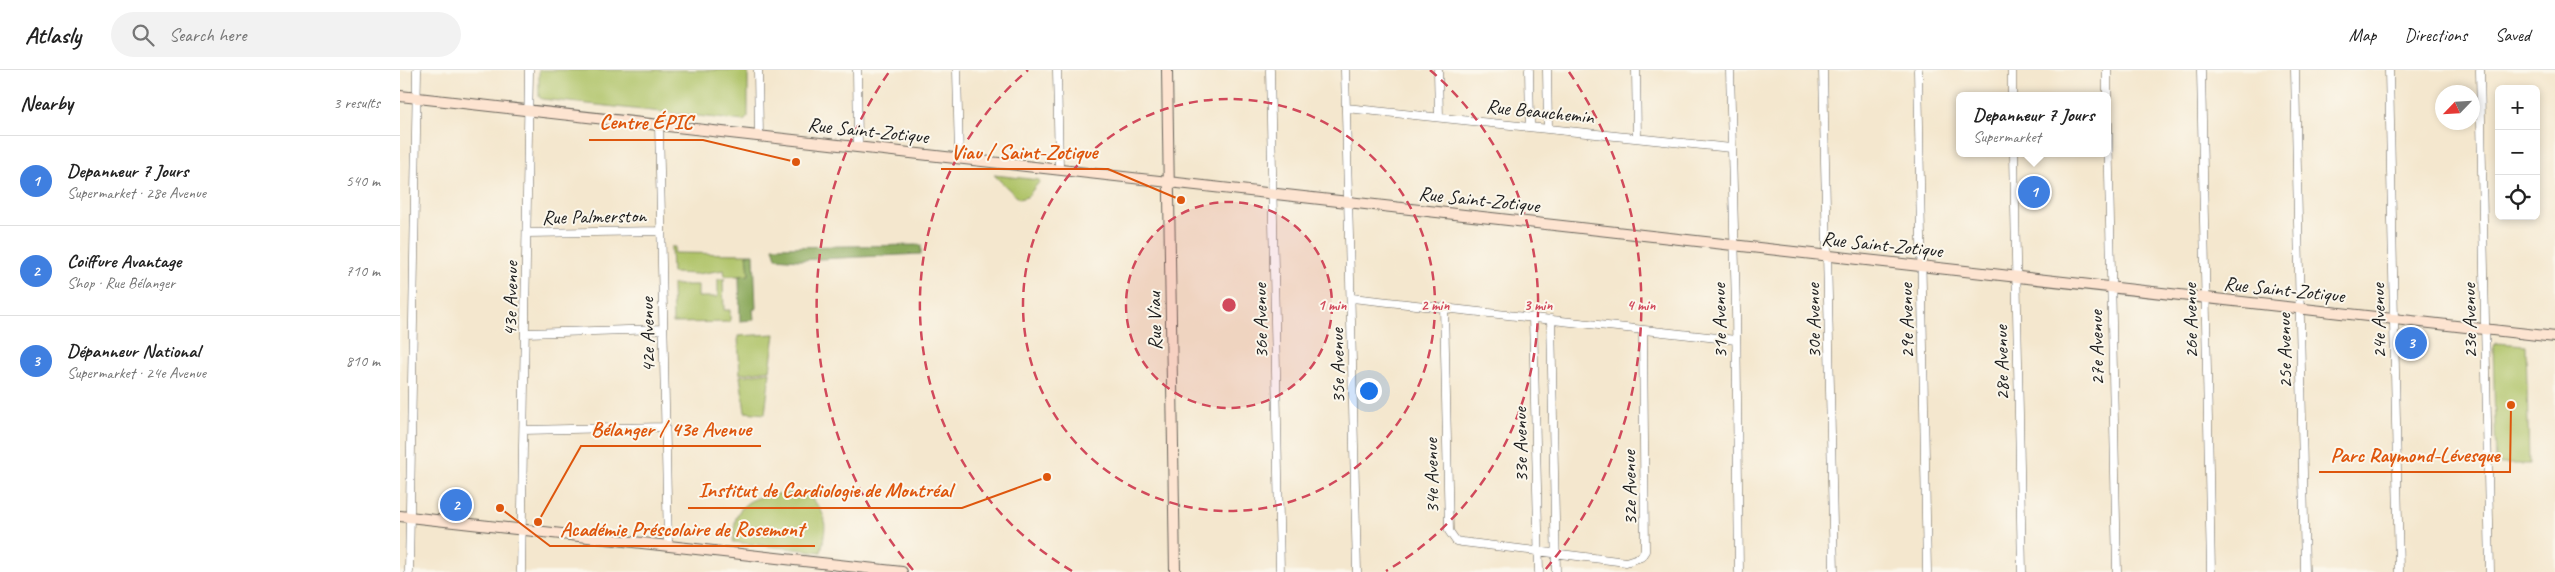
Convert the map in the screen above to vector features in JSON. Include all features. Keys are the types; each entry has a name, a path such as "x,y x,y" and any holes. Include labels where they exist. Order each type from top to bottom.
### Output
{"street":[{"path":"409,572 405,517 417,70"},
{"name":"43e Avenue","path":"521,572 528,233 529,70"},
{"path":"758,70 759,136"},
{"path":"856,70 858,146"},
{"path":"957,70 959,158"},
{"path":"1057,70 1058,168"},
{"name":"Rue Viau","path":"1167,70 1176,572"},
{"name":"36e Avenue","path":"1270,70 1280,572"},
{"name":"35e Avenue","path":"1346,70 1356,572"},
{"path":"1438,70 1439,116"},
{"path":"1529,70 1530,126"},
{"path":"1547,70 1548,128"},
{"path":"1636,70 1638,137"},
{"name":"31e Avenue","path":"1730,70 1739,572"},
{"name":"30e Avenue","path":"1824,70 1834,572"},
{"name":"29e Avenue","path":"1918,70 1927,572"},
{"path":"2012,70 2012,92"},
{"path":"2107,70 2107,92"},
{"name":"26e Avenue","path":"2202,70 2211,572"},
{"name":"25e Avenue","path":"2295,70 2305,572"},
{"name":"24e Avenue","path":"2389,70 2399,572"},
{"name":"23e Avenue","path":"2480,70 2490,572"},
{"name":"Rue Saint-Zotique","path":"400,96 1273,192 1348,202 2555,337"},
{"name":"Rue Beauchemin","path":"1346,108 1439,116 1731,148"},
{"name":"42e Avenue","path":"659,124 668,545"},
{"name":"28e Avenue","path":"2014,157 2022,572"},
{"name":"27e Avenue","path":"2109,157 2117,572"},
{"name":"Rue Palmerston","path":"528,233 661,231"},
{"path":"1352,298 1736,340"},
{"name":"34e Avenue","path":"1444,307 1449,531 1456,541 1556,554"},
{"name":"33e Avenue","path":"1534,317 1539,572"},
{"name":"33e Avenue","path":"1551,319 1556,572"},
{"path":"526,333 662,329"},
{"name":"32e Avenue","path":"1556,554 1626,562 1641,557 1645,551 1642,330"},
{"path":"524,430 665,427"},
{"path":"405,517 522,528 870,570 902,572"}],"green space":[{"path":"539,70 748,70 748,117 744,121 542,99 539,97"},
{"path":"994,175 1040,181 1027,197 1019,199"},
{"path":"921,245 921,254 799,260 776,258 773,247"},
{"path":"671,247 675,247 674,253 747,254 750,276 725,276 724,270 697,274 672,273"},
{"path":"747,254 754,254 756,309 753,309 754,320 740,321 739,276 749,275"},
{"path":"718,279 725,279 723,282 724,310 730,310 730,322 673,323 672,285 698,285 698,297 718,297"},
{"path":"775,334 770,370 740,374 738,336"},
{"path":"2496,343 2526,345 2529,464 2496,464 2493,346"},
{"path":"770,372 765,414 745,412 740,376"},
{"path":"804,493 822,512 825,526 821,552 733,542 736,518 747,503 756,498 776,494"}],"place":[{"name":"Centre ÉPIC","path":"796,162"},
{"name":"Depanneur 7 Jours","path":"2034,192"},
{"name":"Viau / Saint-Zotique","path":"1181,200"},
{"name":"Dépanneur National","path":"2411,343"},
{"name":"Parc Raymond-Lévesque","path":"2511,405"},
{"name":"Institut de Cardiologie de Montréal","path":"1047,477"},
{"name":"Coiffure Avantage","path":"456,505"},
{"name":"Académie Préscolaire de Rosemont","path":"500,508"},
{"name":"Bélanger / 43e Avenue","path":"538,522"}]}
